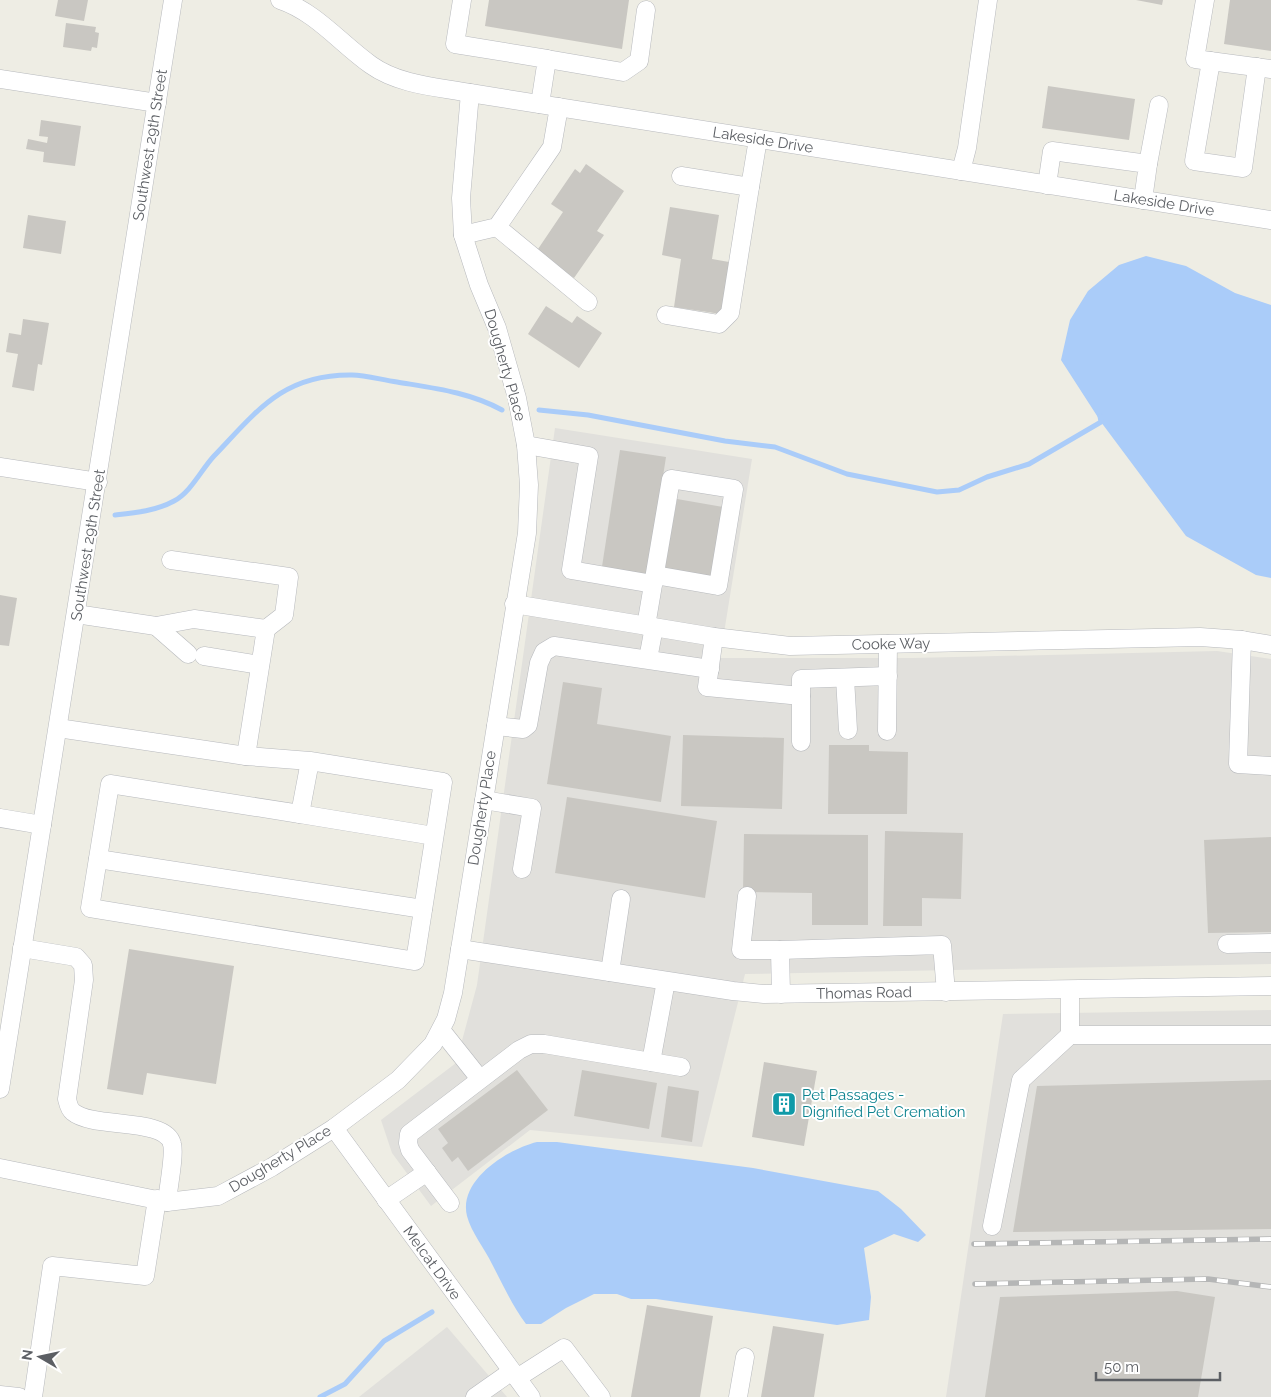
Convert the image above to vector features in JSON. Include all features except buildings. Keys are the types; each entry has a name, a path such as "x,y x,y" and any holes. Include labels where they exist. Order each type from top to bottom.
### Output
{"street":[{"name":"Southwest 29th Street","path":"0,1089 98,482 172,0"},
{"name":"Lakeside Drive","path":"280,0 294,5 336,35 372,66 403,81 559,108 1271,220"},
{"path":"462,0 455,44 623,72 639,61 646,10"},
{"path":"961,171 967,148 988,0"},
{"path":"1205,0 1195,59 1211,61 1264,68 1242,168 1194,161 1211,61"},
{"path":"540,104 547,59"},
{"path":"0,79 157,103"},
{"name":"Dougherty Place","path":"0,1168 162,1200 218,1196 272,1167 334,1128 417,1064 433,1044 446,1019 453,993 514,604 527,533 529,486 526,445 517,398 497,328 479,284 463,235 461,198 470,93"},
{"path":"1142,200 1159,105"},
{"path":"463,235 496,227 552,147 559,108"},
{"path":"666,316 719,324 730,313 758,139"},
{"path":"1047,185 1052,151 1148,164"},
{"path":"680,176 750,187"},
{"path":"496,227 588,302"},
{"path":"526,445 589,456 571,570 654,580 718,586 734,490 671,479 654,580 648,659"},
{"path":"0,467 98,482"},
{"path":"171,560 289,577 284,615 266,630 246,756"},
{"name":"Cooke Way","path":"514,604 714,637 790,646 1200,637 1242,640 1271,645"},
{"path":"76,614 156,626 194,618 266,630"},
{"path":"156,626 196,655 260,666"},
{"path":"714,637 707,687 801,696"},
{"path":"1242,640 1238,764 1271,766"},
{"path":"888,644 888,731"},
{"path":"496,726 523,729 528,725 540,663 544,652 554,646 710,670"},
{"path":"800,742 801,679 888,676"},
{"path":"845,678 848,730"},
{"path":"58,728 246,756 310,761 443,782 415,961 90,908 110,784 434,836"},
{"path":"300,814 310,761"},
{"path":"484,800 532,808 522,869"},
{"path":"0,818 42,825"},
{"path":"98,859 423,909"},
{"path":"747,896 741,950 942,945 946,992"},
{"path":"610,972 621,899"},
{"path":"1227,944 1271,943"},
{"path":"22,948 76,957 83,966 84,980 66,1099 71,1111 83,1118 155,1129 167,1134 173,1144 145,1276 52,1266 33,1397"},
{"name":"Thomas Road","path":"460,949 747,993 946,992 1271,986"},
{"path":"780,950 782,994"},
{"path":"651,1062 666,981"},
{"path":"1070,990 1070,1035"},
{"path":"441,1030 480,1079"},
{"path":"992,1226 1021,1080 1070,1035 1271,1035"},
{"path":"450,1203 410,1150 408,1143 409,1134 519,1050 531,1044 544,1044 681,1067"},
{"name":"Melcat Drive","path":"334,1128 531,1397"},
{"path":"386,1200 427,1172"},
{"path":"476,1397 564,1348 601,1397"},
{"path":"738,1397 745,1357"},
{"path":"0,1395 19,1397"}],"shaded area":[{"path":"555,428 752,459 720,658 913,658 1217,651 1271,659 1271,964 745,974 702,1147 530,1130 431,1206 392,1153 381,1120 456,1063 477,985"},
{"path":"1271,1010 1271,1397 946,1397 1003,1014"},
{"path":"447,1327 507,1397 359,1397"}],"water":[{"path":"1146,256 1186,266 1235,293 1271,305 1271,578 1256,575 1186,536 1101,422 1061,360 1070,320 1088,291 1119,265"},
{"path":"537,1142 557,1142 753,1168 878,1191 901,1209 926,1235 918,1242 894,1234 864,1248 871,1297 869,1320 837,1325 656,1299 631,1299 617,1294 594,1294 566,1308 541,1324 526,1324 472,1228 467,1216 466,1203 470,1190 488,1168 513,1151"}],"waterway":[{"path":"115,515 152,509 180,497 214,456 258,410 289,388 307,381 328,376 363,376 464,395 502,410"},
{"path":"539,410 588,415 725,441 775,447 847,474 937,492 959,490 987,477 1029,464 1101,422 1100,416"},
{"path":"320,1397 345,1384 384,1341 432,1312"}],"railway":[{"path":"974,1244 1271,1239"},
{"path":"975,1284 1208,1279 1271,1287"}],"place":[{"name":"Pet Passages - Dignified Pet Cremation","path":"784,1104"}]}
